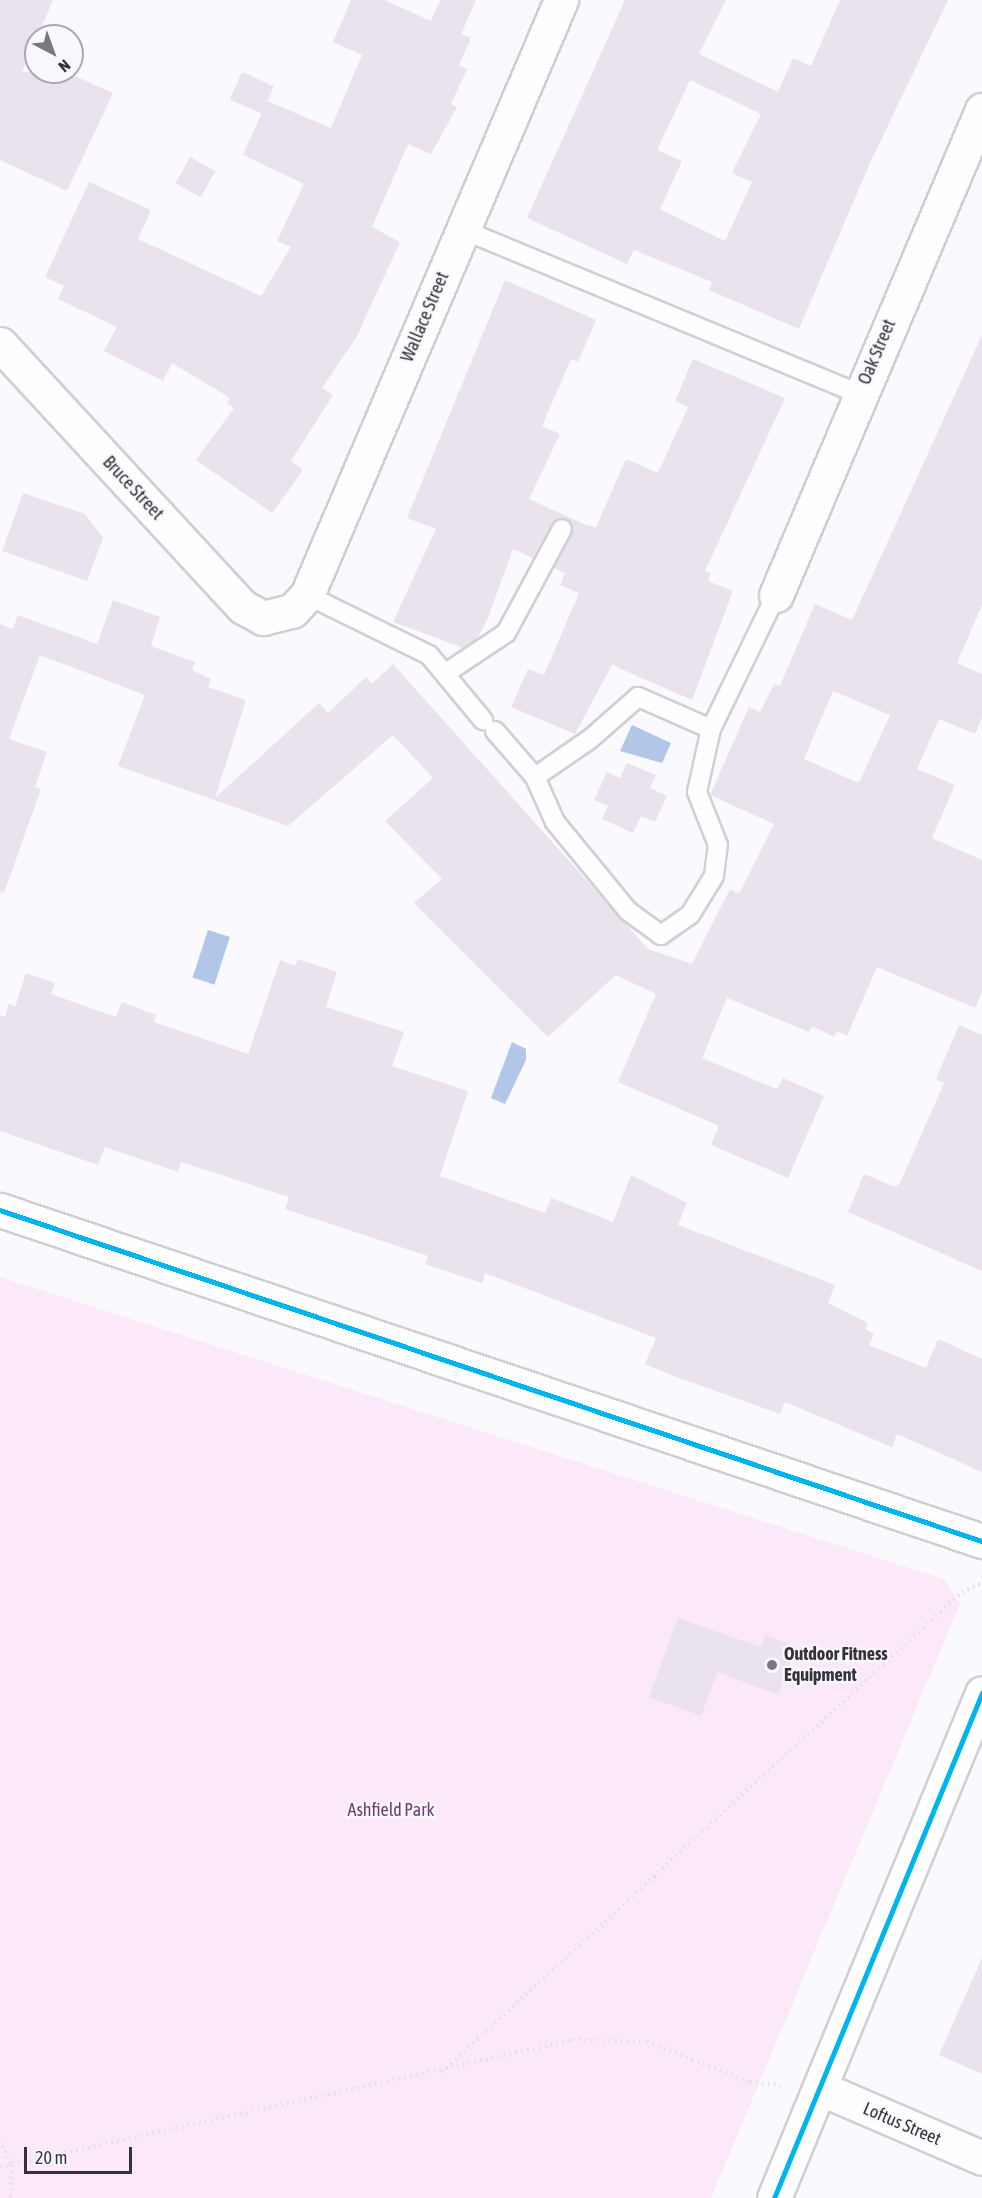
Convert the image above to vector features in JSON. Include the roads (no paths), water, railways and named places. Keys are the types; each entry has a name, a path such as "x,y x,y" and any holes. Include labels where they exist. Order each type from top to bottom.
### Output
{"street":[{"name":"Wallace Street","path":"273,618 292,611 307,594 461,229 561,0"},
{"name":"Oak Street","path":"776,595 859,394 982,110"},
{"name":"Bruce Street","path":"0,344 233,597 253,614 273,618"},
{"path":"0,1210 982,1541"},
{"path":"774,2198 822,2090 982,1693"},
{"name":"Loftus Street","path":"822,2090 982,2158"}],"lane":[{"path":"461,229 859,394"},
{"path":"446,673 506,633 562,529"},
{"path":"307,594 429,655 535,777 555,822 628,911 661,935 690,915 714,876 718,845 697,792 711,729 776,595"},
{"path":"535,777 590,739 638,697 711,729"}],"water":[{"path":"632,725 671,743 662,763 620,751"},
{"path":"208,930 230,937 214,985 193,978"},
{"path":"512,1042 526,1049 526,1060 505,1104 491,1098"}],"place":[{"name":"Outdoor Fitness Equipment","path":"772,1665"}],"park label":[{"name":"Ashfield Park","path":"391,1810"}]}
